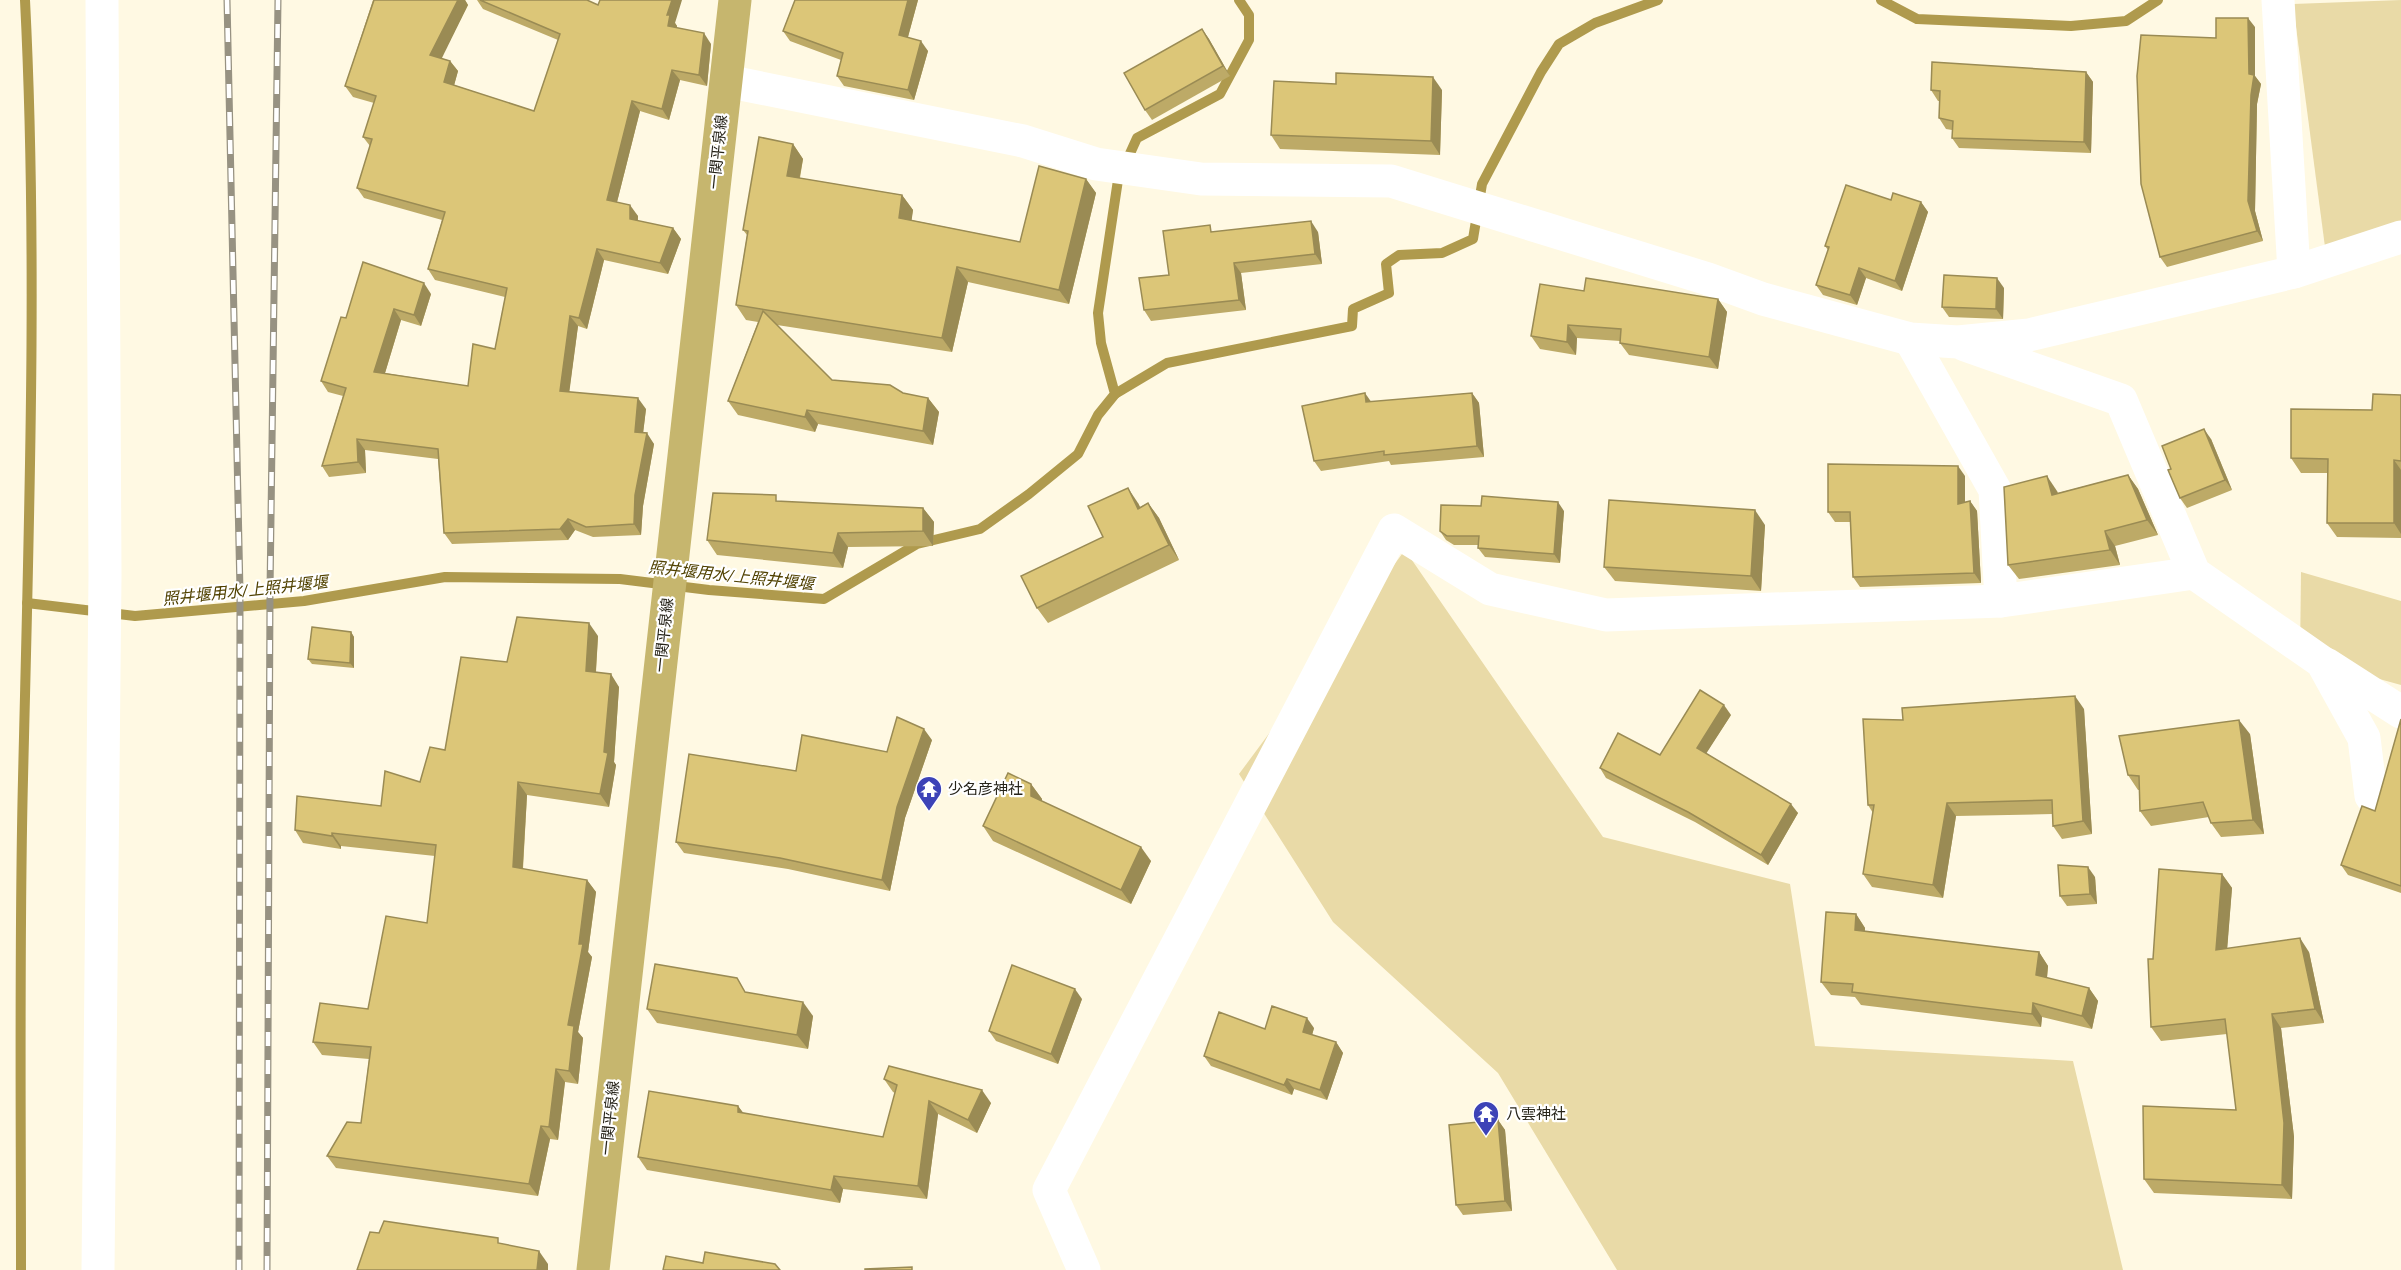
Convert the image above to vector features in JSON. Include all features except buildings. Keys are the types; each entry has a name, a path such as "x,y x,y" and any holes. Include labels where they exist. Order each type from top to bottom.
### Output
{"main road":[{"name":"一関平泉線","path":"593,1270 735,0"}],"street":[{"path":"98,1270 105,575 102,0"},
{"path":"2278,0 2294,272"},
{"path":"726,81 1023,141 1096,164 1201,179 1391,181 1697,275 1762,299 1910,339 1958,342 2050,330 2294,272 2401,237"},
{"path":"1910,339 1995,490 2001,601"},
{"path":"1958,342 2121,400 2194,573 2322,662 2401,712"},
{"path":"1084,1270 1049,1190 1394,530 1490,589 1606,615 2001,601 2194,573"},
{"path":"2322,662 2364,738 2371,796"}],"shaded area":[{"path":"2401,0 2401,222 2325,247 2293,4"},
{"path":"1405,550 1603,837 1790,884 1815,1046 2073,1061 2123,1270 1617,1270 1498,1073 1333,922 1239,774"},
{"path":"2301,572 2401,601 2401,685 2300,657"}],"waterway":[{"path":"21,1270 21,901 32,291 25,0"},
{"name":"照井堰用水/上照井堰堰","path":"27,603 135,616 304,601 445,577 620,579 709,590 824,599 917,544 980,529 1029,494 1078,454 1098,415 1115,394 1101,343 1098,313 1118,180 1137,138 1220,94 1249,40 1249,15 1239,0"},
{"path":"1115,394 1167,363 1352,326 1353,309 1389,293 1386,264 1399,255 1442,253 1473,239 1482,184 1541,72 1559,44 1595,23 1658,0"},
{"path":"1881,0 1917,19 2071,26 2126,21 2158,0"}],"railway":[{"path":"227,0 240,591 239,1270"},
{"path":"267,1270 270,591 278,0"}],"place":[{"name":"少名彦神社","path":"929,812"},
{"name":"八雲神社","path":"1486,1137"}]}
